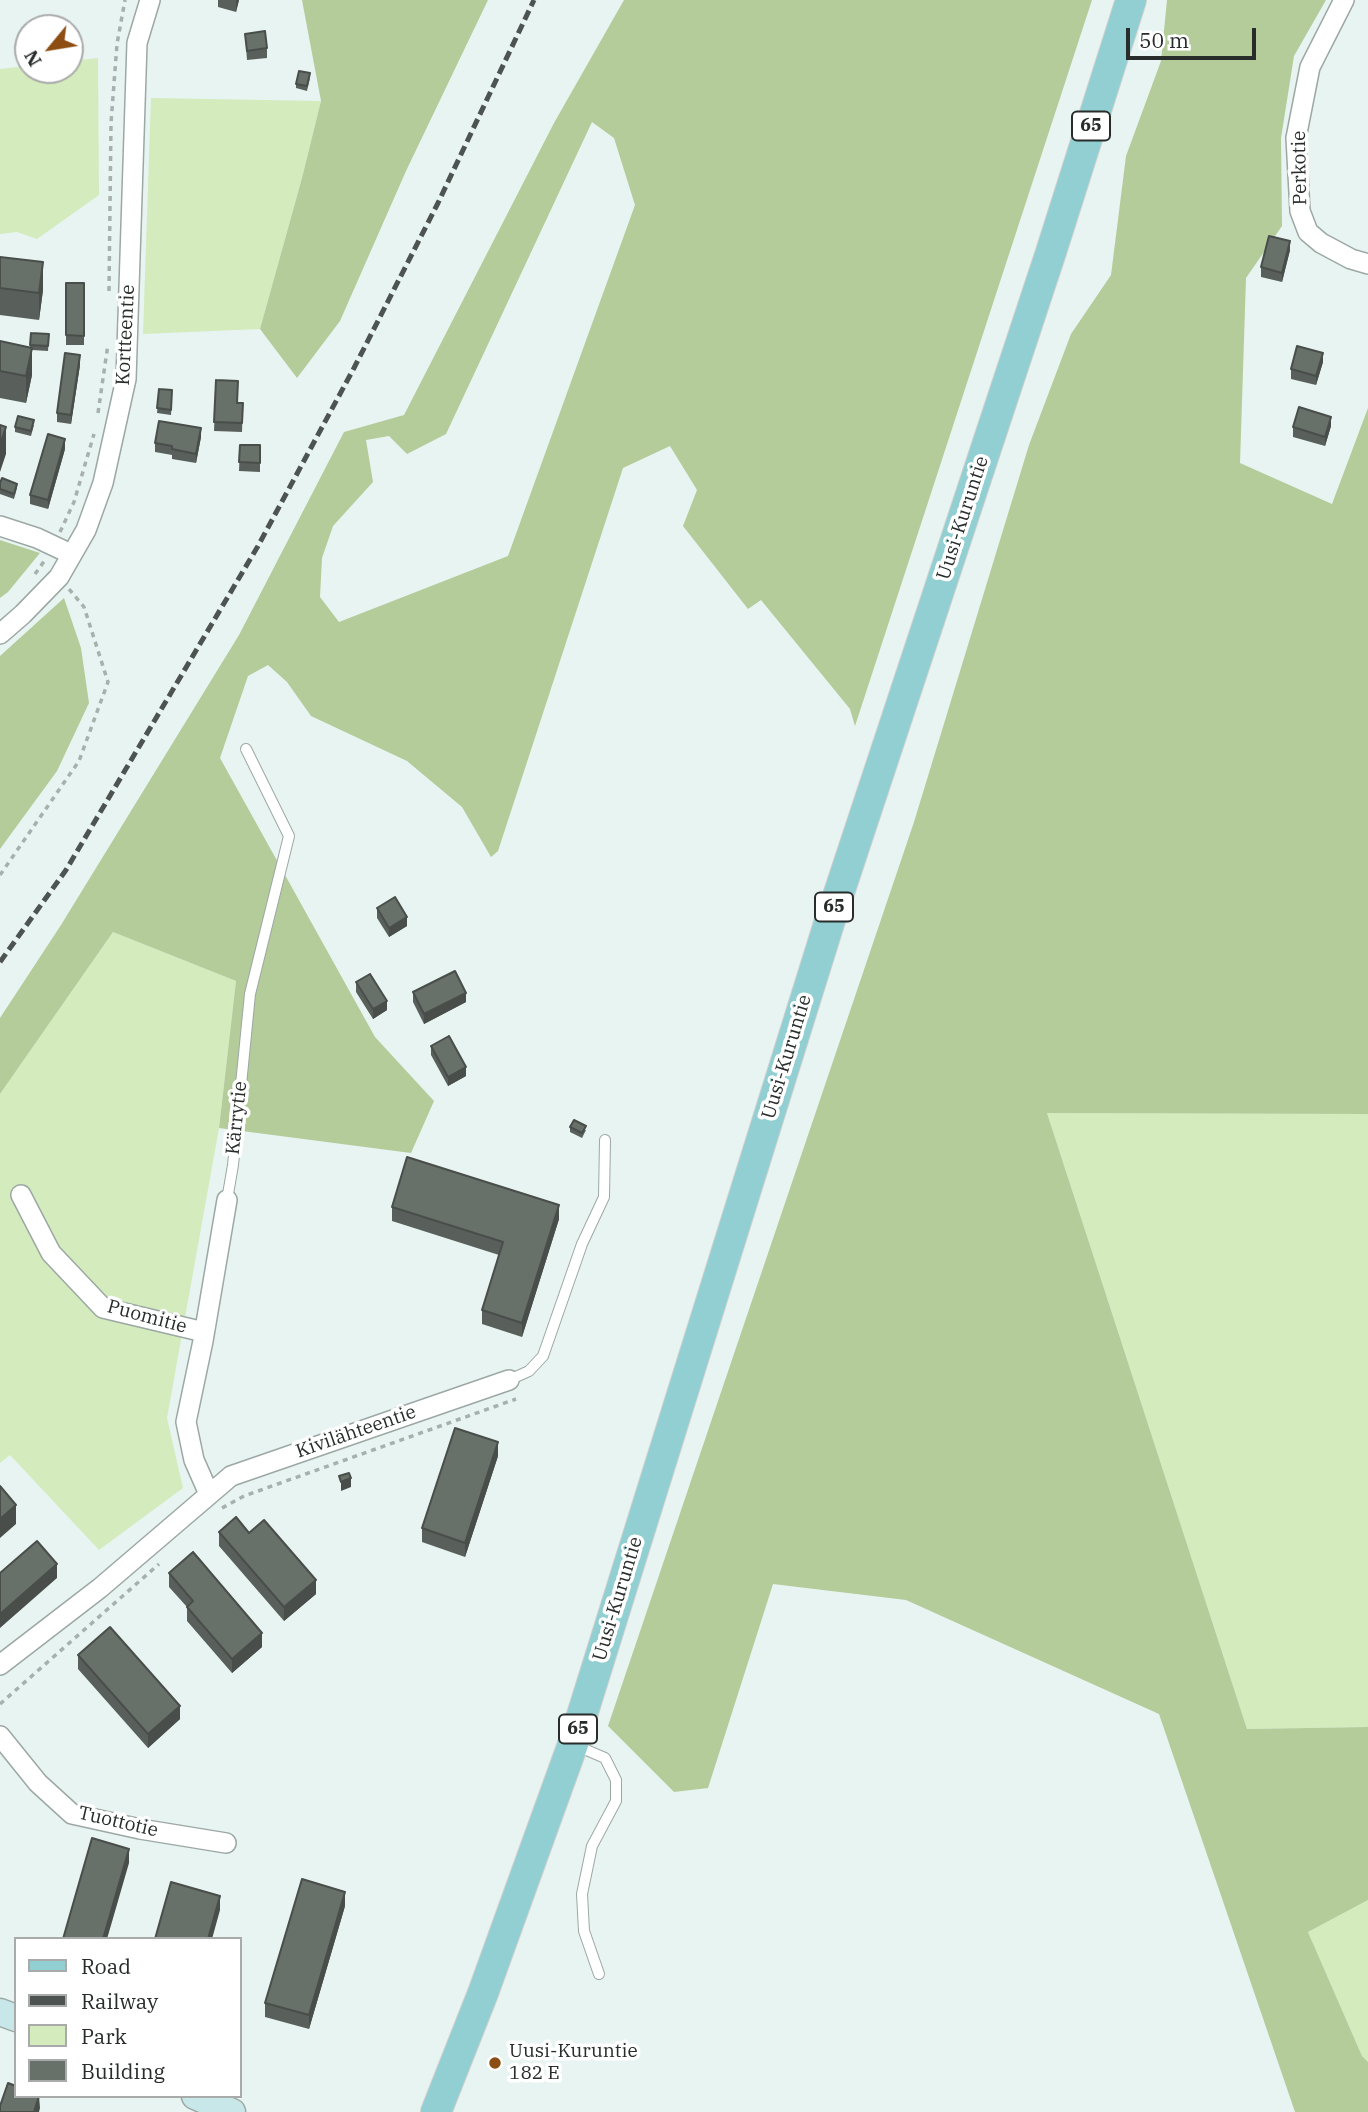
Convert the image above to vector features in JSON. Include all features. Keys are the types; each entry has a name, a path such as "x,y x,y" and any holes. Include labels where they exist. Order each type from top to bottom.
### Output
{"main road":[{"name":"Uusi-Kuruntie","path":"436,2112 483,1993 573,1744 831,917 1131,0"},
{"path":"200,2098 232,2112"}],"street":[{"name":"Kortteentie","path":"0,634 59,577 62,550 86,530 103,483 126,379 137,43 150,0"},
{"name":"Perkotie","path":"1344,0 1310,67 1296,138 1300,211 1308,232 1321,243 1351,259 1368,264"},
{"path":"0,526 37,538 62,550"},
{"name":"Puomitie","path":"21,1195 51,1253 103,1308 204,1332"},
{"name":"Kärrytie","path":"215,1502 194,1460 186,1422 227,1200"},
{"name":"Kivilähteentie","path":"0,1665 215,1502 231,1476 509,1380"},
{"name":"Tuottotie","path":"0,1736 38,1783 72,1814 140,1829 226,1843"}],"lane":[{"name":"Kärrytie","path":"227,1200 250,994 289,836 246,749"},
{"name":"Kivilähteentie","path":"509,1380 529,1371 543,1356 582,1244 604,1197 605,1140"},
{"path":"573,1744 605,1758 616,1780 616,1801 592,1846 582,1894 584,1931 600,1974"}],"path":[{"path":"109,301 111,123 117,44 125,0"},
{"path":"97,421 108,339"},
{"path":"29,580 42,565 62,550 94,432"},
{"path":"0,875 79,761 108,682 84,607 59,577"},
{"path":"215,1502 244,1496 516,1399"},
{"path":"0,1704 163,1560"}],"green space":[{"path":"302,0 488,0 406,171 340,321 297,378 260,329 321,101"},
{"path":"624,0 1092,0 855,726 850,709 761,600 748,609 683,526 697,490 670,446 623,468 498,851 491,857 462,807 407,761 311,716 287,682 268,665 248,676 220,758 375,1037 434,1101 411,1153 219,1128 236,981 113,932 0,1094 0,1018 61,925 239,635 344,432 404,415 554,123","holes":["592,122 614,138 635,205 508,556 339,622 320,597 322,558 333,526 373,482 366,440 389,436 407,454 446,434"]},
{"path":"1167,0 1326,0 1294,56 1281,138 1282,226 1246,278 1240,463 1332,504 1368,408 1368,1114 1047,1113 1247,1729 1368,1727 1368,1900 1308,1932 1362,2056 1368,2062 1368,2112 1295,2112 1159,1714 906,1600 773,1584 708,1788 674,1792 608,1726 914,822 1029,445 1071,334 1111,275 1126,156 1161,61"},
{"path":"98,58 99,195 37,239 17,232 0,234 0,69 14,68 14,84 84,84 84,60"},
{"path":"151,98 321,101 260,329 143,334"},
{"path":"0,540 40,553 0,598"},
{"path":"64,598 81,648 89,703 57,771 0,849 0,656"},
{"path":"113,932 236,981 219,1128 167,1418 183,1488 99,1550 10,1455 0,1463 0,1094"},
{"path":"1047,1113 1368,1114 1368,1727 1247,1729"},
{"path":"1368,1900 1368,2062 1362,2056 1308,1932"}],"building":[{"path":"265,31 267,48 247,51 245,34"},
{"path":"299,71 310,73 307,86 296,84"},
{"path":"1269,236 1290,241 1282,273 1261,267"},
{"path":"0,257 43,262 39,293 0,288"},
{"path":"66,283 84,283 84,336 66,335"},
{"path":"31,333 49,334 48,346 30,345"},
{"path":"0,341 32,348 26,376 0,371"},
{"path":"1297,346 1323,353 1316,376 1291,369"},
{"path":"65,353 80,355 71,415 57,413"},
{"path":"216,380 238,381 237,403 243,403 242,423 214,422"},
{"path":"159,389 172,390 171,410 157,408"},
{"path":"1299,407 1331,417 1325,437 1293,427"},
{"path":"18,416 34,420 31,431 15,427"},
{"path":"159,421 201,428 196,454 155,443"},
{"path":"0,425 6,427 0,445"},
{"path":"48,434 65,439 48,500 30,495"},
{"path":"240,445 260,445 260,463 239,462"},
{"path":"2,478 17,484 14,494 0,489"},
{"path":"395,897 407,917 389,928 377,908"},
{"path":"455,971 466,993 424,1014 413,992"},
{"path":"370,974 387,1001 373,1009 356,982"},
{"path":"449,1036 466,1067 448,1077 431,1046"},
{"path":"574,1120 586,1126 582,1133 570,1127"},
{"path":"407,1157 559,1205 522,1323 482,1310 503,1242 392,1207"},
{"path":"455,1428 498,1442 465,1543 422,1528"},
{"path":"349,1473 351,1478 341,1482 339,1476"},
{"path":"0,1486 16,1505 0,1519"},
{"path":"236,1517 249,1533 264,1520 316,1580 284,1607 219,1532"},
{"path":"37,1541 57,1564 0,1614 0,1573"},
{"path":"193,1552 262,1633 232,1659 187,1607 193,1601 169,1573"},
{"path":"110,1627 180,1706 148,1734 78,1655"},
{"path":"92,1838 129,1849 104,1937 64,1937"},
{"path":"302,1879 345,1892 309,2015 265,2003"},
{"path":"171,1882 220,1896 209,1937 156,1937"},
{"path":"8,2083 14,2085 14,2098 38,2098 34,2112 0,2112"}],"railway":[{"path":"0,962 66,870 258,546 354,368 438,203 534,0"}],"place":[{"name":"Uusi-Kuruntie 182 E","path":"495,2063"}]}
